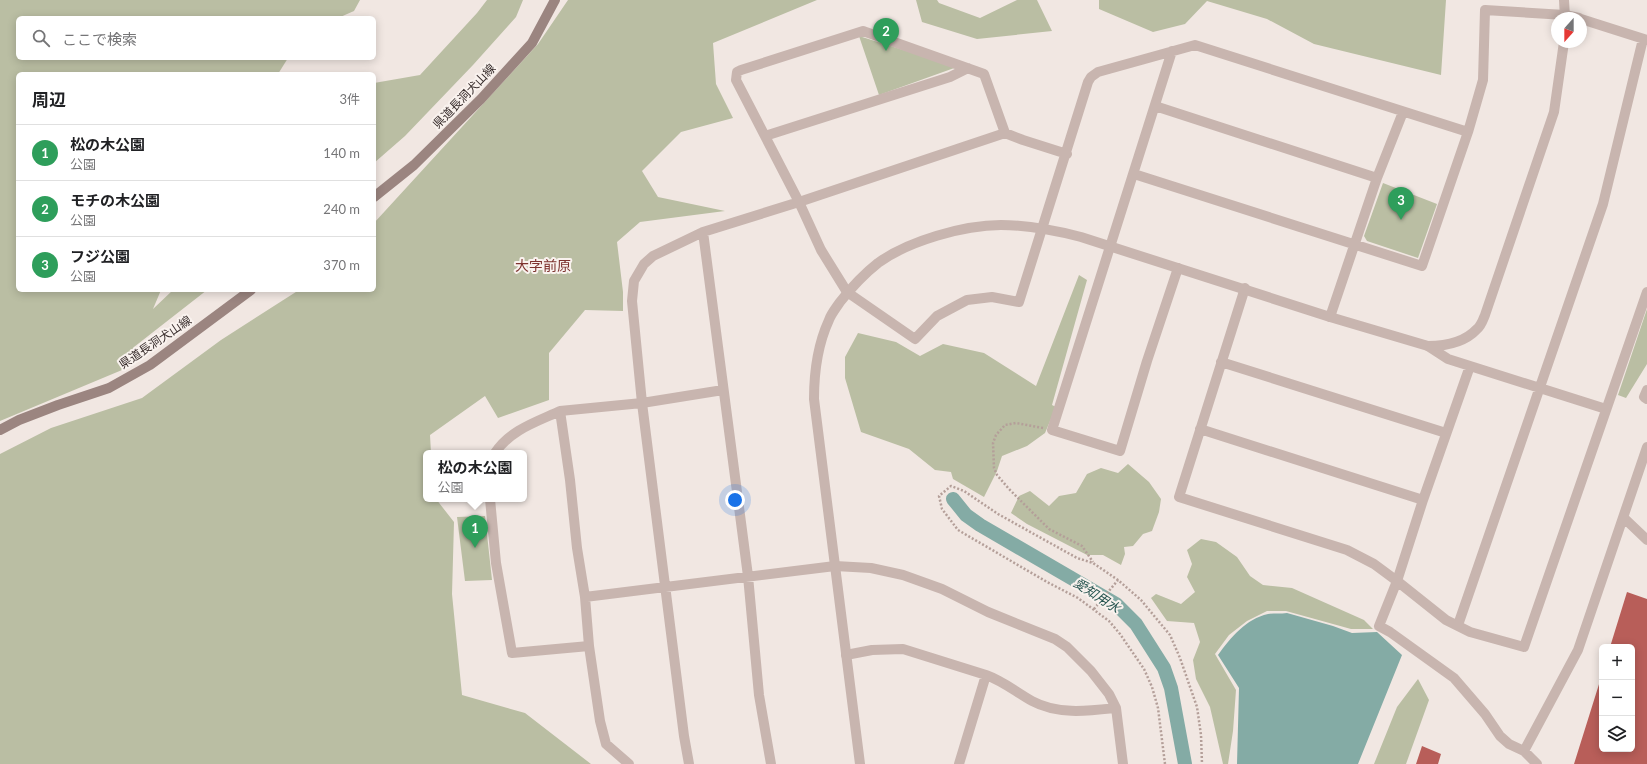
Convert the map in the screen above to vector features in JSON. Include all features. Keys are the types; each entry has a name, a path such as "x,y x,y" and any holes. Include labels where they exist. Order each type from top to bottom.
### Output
{"main road":[{"name":"県道長洞犬山線","path":"376,195 414,165 481,99 532,42 555,0"},
{"name":"県道長洞犬山線","path":"0,430 19,420 58,404 109,388 150,364 248,292"}],"street":[{"path":"1564,0 1565,12"},
{"path":"1134,174 1422,266 1468,132 1483,80 1485,10 1551,16"},
{"path":"1458,625 1603,204 1645,40 1587,20"},
{"path":"1005,133 984,74 863,31 737,72 736,80 799,202 821,250 847,292 914,339 937,316 967,300 992,298 1019,302 1091,77 1098,72 1195,45 1468,132"},
{"path":"1428,346 1444,346 1467,337 1478,329 1485,316 1554,112 1563,48"},
{"path":"1172,51 1052,430 1120,451 1147,361 1178,268"},
{"path":"765,136 950,77 968,68"},
{"path":"1155,106 1377,178"},
{"path":"1330,316 1377,178 1403,112"},
{"path":"689,764 642,402 632,301 634,281 644,264 652,256 664,252 703,232 799,202 1005,133 1067,154"},
{"path":"860,764 814,399 814,371 821,340 829,318 847,292 878,263 907,247 945,233 1000,225 1042,228 1081,236 1428,346 1448,359 1606,409"},
{"path":"703,232 748,576 760,695 771,764"},
{"path":"1245,288 1179,497 1347,550 1374,564 1446,620 1470,632 1524,647 1647,292"},
{"path":"1221,362 1446,434"},
{"path":"1470,366 1423,500 1397,581 1379,626 1390,632 1454,678 1485,714 1500,736 1509,744 1524,751 1537,764"},
{"path":"497,450 500,445 520,428 560,411 642,402 723,390"},
{"path":"1647,390 1644,397 1647,399"},
{"path":"560,411 570,480 577,548 585,597 589,646 600,721 606,744 629,764"},
{"path":"1200,430 1423,500"},
{"path":"1524,751 1578,650 1647,447"},
{"path":"490,502 496,563 512,653 589,646"},
{"path":"1624,518 1647,540"},
{"path":"585,597 835,566 871,568 903,575 942,589 988,612 1055,639 1068,647 1091,671 1109,694 1116,708 1123,764"},
{"path":"846,655 872,650 903,649 997,679 1033,702 1058,710 1080,712 1116,708"},
{"path":"959,764 986,675"}],"path":[{"path":"1052,430 1025,423 1005,425 996,435 993,443 994,468 997,475 1009,489 1050,530 1082,546 1093,563"},
{"path":"1165,764 1158,708 1152,687 1144,669 1120,634 1109,621 1094,609 958,530 942,509 939,496 951,486 964,490 1005,517 1077,558 1093,563 1118,580 1141,600 1170,635 1180,658 1197,707 1201,735 1202,764"},
{"path":"1094,609 1118,580"}],"green space":[{"path":"0,0 360,0 354,11 343,16 16,16 16,60 287,60 279,72 16,72 16,292 160,292 153,309 171,292 204,292 134,347 122,370 0,421"},
{"path":"487,0 523,0 516,17 473,65 405,136 376,161 376,83 420,75 477,13"},
{"path":"568,0 817,0 713,43 716,84 733,118 681,132 642,171 658,197 725,211 640,222 617,242 623,292 623,311 585,310 549,353 549,400 498,418 485,396 430,435 431,450 423,450 423,502 438,502 454,522 452,594 462,695 525,713 591,764 0,764 0,454 51,428 142,398 221,340 296,292 376,292 376,221 538,44"},
{"path":"916,0 937,0 939,3 980,18 1017,0 1037,0 1052,31 977,39 922,22"},
{"path":"1099,0 1446,0 1441,75 1314,44 1267,19 1207,1 1185,24 1153,32 1099,9"},
{"path":"859,36 957,67 879,95"},
{"path":"1383,183 1437,204 1418,258 1367,241 1364,236"},
{"path":"1079,275 1087,280 1052,405 1056,407 1045,433 1027,446 1002,456 997,471 984,497 953,479 951,472 935,470 909,449 861,432 845,378 845,357 858,333 896,342 920,356 943,344 984,353 1036,386"},
{"path":"1647,309 1647,364 1626,398 1618,395"},
{"path":"1128,464 1149,482 1161,499 1159,512 1152,531 1143,534 1133,546 1124,547 1125,554 1121,565 1103,555 1087,555 1027,524 1011,513 1019,496 1030,491 1049,506 1059,496 1076,493 1087,474 1101,468 1118,473"},
{"path":"485,516 492,580 465,581 457,517"},
{"path":"1201,539 1216,542 1237,557 1250,576 1263,585 1292,588 1364,620 1373,629 1351,629 1286,611 1267,611 1247,621 1229,635 1215,654 1236,690 1233,731 1228,764 1223,764 1210,707 1196,679 1193,660 1200,642 1194,623 1167,621 1151,598 1156,594 1181,604 1195,592 1187,577 1192,564 1187,550"},
{"path":"1418,679 1429,700 1406,764 1374,764 1397,707"}],"water":[{"path":"1287,613 1352,633 1377,632 1402,655 1358,764 1237,764 1239,688 1218,655 1234,635 1246,624 1260,616"}],"building":[{"path":"1627,592 1647,599 1647,764 1574,764 1599,684 1599,752 1635,752 1635,644 1611,644"},
{"path":"1422,746 1441,754 1438,764 1416,764"}],"waterway":[{"name":"愛知用水","path":"953,499 966,515 980,525 1116,604 1136,624 1164,668 1171,688 1185,764"}],"place":[{"name":"モチの木公園","path":"886,51"},
{"name":"フジ公園","path":"1401,220"},
{"name":"松の木公園","path":"475,548"}],"district":[{"name":"大字前原","path":"543,265"}]}
